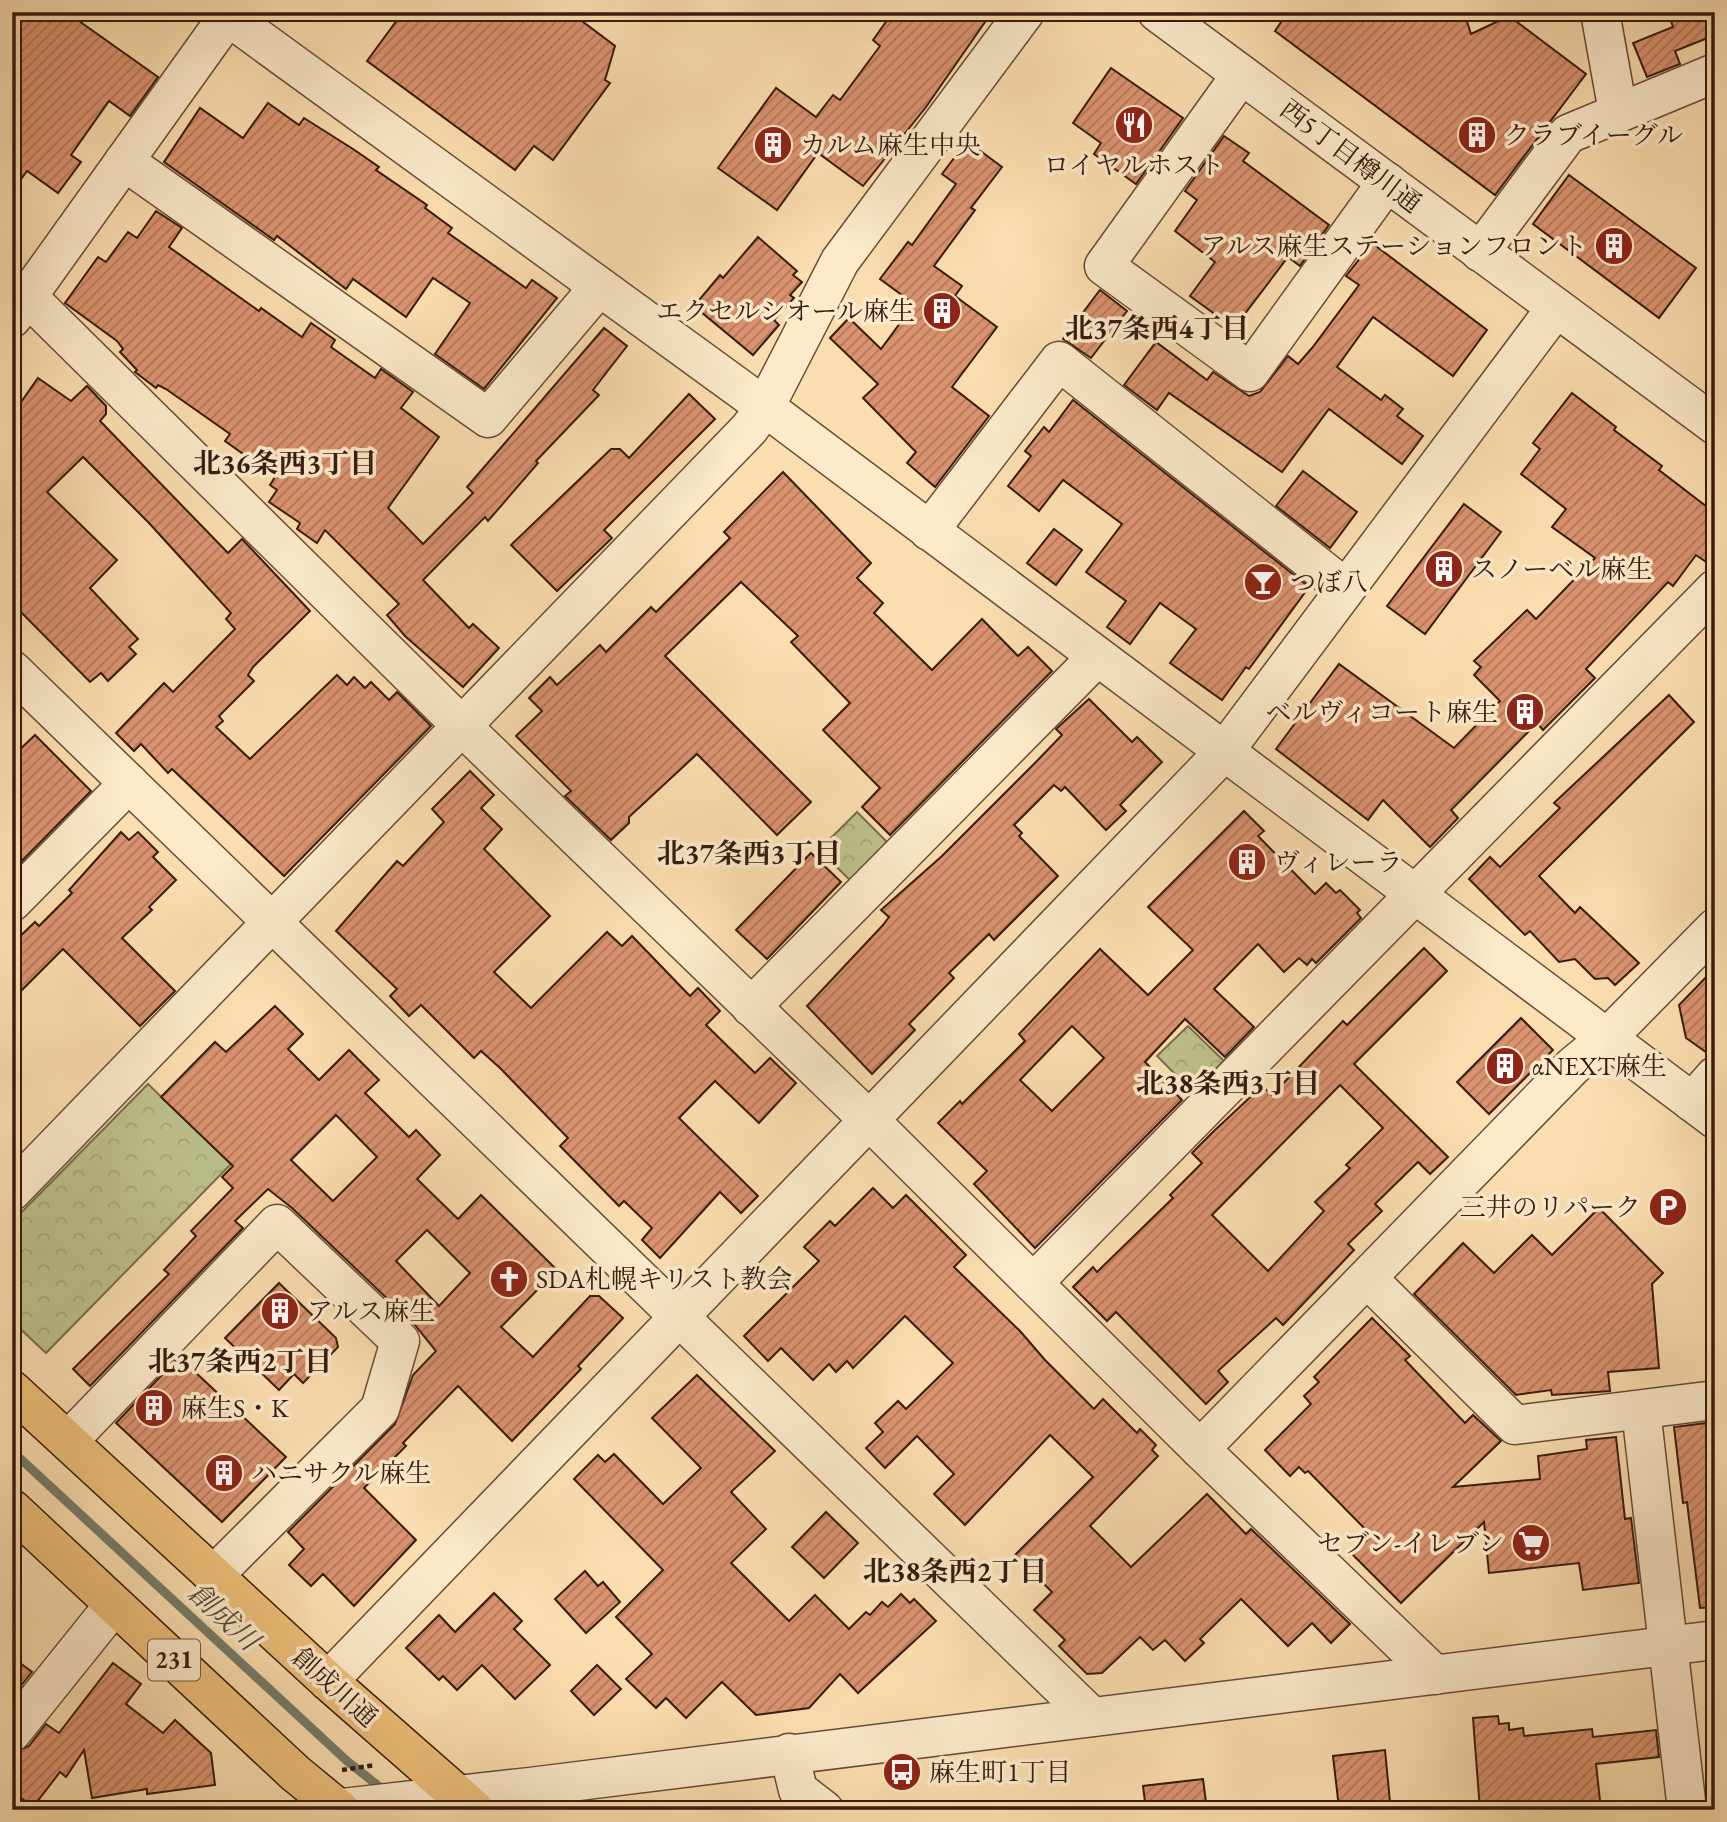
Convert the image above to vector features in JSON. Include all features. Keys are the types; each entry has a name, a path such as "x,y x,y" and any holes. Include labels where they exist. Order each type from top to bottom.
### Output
{"highway":[{"name":"創成川通","path":"12,1391 328,1681 466,1802"},
{"name":"231","path":"12,1509 114,1605 334,1800"}],"street":[{"path":"12,1191 749,429 765,407 840,261 1025,12"},
{"name":"西5丁目樽川通","path":"1157,12 1715,425"},
{"path":"1600,12 1618,112"},
{"path":"1435,1675 1200,1449 869,1120 461,725 20,308 227,14 765,407 1223,753 1607,1038 1707,1099"},
{"path":"1480,252 1568,134 1715,73"},
{"path":"1241,75 1104,265 1250,372 1387,183"},
{"path":"124,161 488,418 599,287"},
{"path":"328,1681 1223,753 1556,308"},
{"path":"929,531 1059,361 1346,588"},
{"path":"1033,1283 1715,589"},
{"path":"751,1007 1097,657"},
{"path":"18,688 129,783 1093,1717"},
{"path":"12,902 129,783"},
{"path":"1200,1449 1573,1066 1607,1038 1715,928"},
{"path":"68,1441 277,1224 400,1341 380,1409 214,1575"},
{"path":"1368,1279 1515,1424 1715,1400"},
{"path":"1641,1410 1687,1810"},
{"path":"12,1732 114,1605"},
{"path":"334,1800 466,1802 789,1753 1715,1640"},
{"path":"789,1753 798,1790 824,1810"}],"path":[{"path":"334,1800 378,1764"}],"green space":[{"path":"857,812 889,844 851,881 819,850"},
{"path":"1188,1026 1224,1061 1193,1092 1157,1056"},
{"path":"148,1084 231,1164 46,1353 12,1321 12,1222"}],"building":[{"path":"29,12 85,12 79,21 158,77 130,116 109,101 71,155 81,162 58,193 27,171 12,192 12,35"},
{"path":"403,12 570,12 615,46 605,80 610,83 553,160 534,146 515,170 367,61"},
{"path":"893,12 992,12 926,107 863,186 818,153 777,210 718,168 776,88 816,117 833,95 840,100 880,46 873,40"},
{"name":"クラブイーグル","path":"1288,12 1464,12 1471,34 1509,16 1586,74 1495,195 1275,31"},
{"path":"1668,12 1715,12 1715,35 1675,51 1680,64 1647,77 1633,43 1673,27"},
{"path":"1111,68 1183,118 1136,184 1094,154 1101,143 1073,123"},
{"path":"268,103 299,125 304,118 353,149 379,167 376,170 427,205 425,208 452,228 448,233 526,288 532,280 557,298 484,389 435,354 470,303 433,278 406,317 353,279 346,289 277,236 274,240 164,162 200,108 243,138"},
{"path":"1224,136 1249,153 1243,161 1329,225 1300,266 1288,257 1234,328 1190,296 1215,262 1175,231 1197,200 1185,191"},
{"path":"967,141 1002,167 971,208 975,210 934,266 962,286 955,296 997,327 952,387 989,416 935,487 907,463 916,452 863,398 878,384 830,338 849,318 881,349 914,304 880,279 908,242 912,245 956,184 942,174"},
{"name":"アルス麻生ステーションフロント","path":"1569,175 1696,268 1659,318 1533,224"},
{"path":"156,211 182,228 169,247 259,311 261,308 302,337 311,323 335,340 331,347 375,378 381,369 413,392 401,408 439,437 388,508 423,544 473,493 467,487 604,328 627,346 593,390 599,395 536,461 538,463 488,521 485,517 423,580 469,628 473,624 499,648 463,687 405,636 387,615 399,604 325,530 317,543 297,529 300,523 269,502 277,490 270,485 275,477 225,441 230,434 166,389 158,385 156,388 135,372 137,370 120,352 123,349 117,341 65,303 98,257 106,262 128,232 137,238"},
{"path":"758,237 797,271 793,275 802,282 790,295 794,298 774,320 779,325 753,355 694,306 720,275 723,278"},
{"path":"1372,243 1487,330 1453,376 1373,317 1337,367 1381,400 1385,395 1403,409 1397,416 1423,436 1402,464 1329,409 1282,472 1169,393 1157,410 1124,385 1156,342 1207,380 1213,372 1249,396 1260,392 1288,356 1298,364 1312,348 1359,285 1346,276"},
{"path":"1100,290 1127,311 1091,358 1063,339"},
{"path":"38,378 71,401 87,386 106,406 106,414 100,421 228,553 242,539 310,611 253,667 248,675 254,681 219,716 223,721 216,727 250,759 337,675 347,685 354,677 365,688 371,682 389,700 397,692 431,726 284,876 172,769 168,773 141,744 134,751 116,733 164,683 173,692 235,629 226,619 231,613 149,523 83,457 47,492 117,560 90,588 138,639 129,647 136,654 108,681 101,673 90,682 12,603 12,415"},
{"path":"1572,393 1616,427 1614,430 1662,466 1659,470 1715,513 1715,568 1696,555 1673,586 1668,582 1586,669 1595,678 1543,730 1537,723 1451,810 1458,818 1430,847 1383,800 1368,820 1276,749 1339,664 1454,748 1500,701 1474,675 1481,667 1474,661 1527,610 1536,619 1595,558 1552,527 1566,509 1521,474 1540,449 1533,443"},
{"path":"689,394 715,419 604,530 612,538 557,591 511,545 611,449 620,449 629,458"},
{"path":"1073,400 1309,587 1249,669 1246,667 1222,700 1170,663 1196,629 1160,603 1130,644 1107,627 1126,601 1086,572 1122,524 1063,480 1039,511 1008,486 1031,456 1025,451 1044,427 1049,432"},
{"path":"1303,471 1357,512 1330,548 1276,506"},
{"path":"783,472 871,563 857,578 883,603 874,613 932,670 982,619 1018,656 1028,647 1052,671 890,835 862,807 880,788 823,730 850,703 791,642 798,636 741,582 665,656 811,802 777,835 697,754 629,817 629,823 611,840 565,796 571,791 516,736 542,711 529,698 550,677 557,685 600,645 606,652 651,607 656,612 730,538 724,532"},
{"name":"スノーベル麻生","path":"1464,504 1501,532 1425,634 1387,606"},
{"path":"1054,529 1082,550 1056,585 1027,563"},
{"path":"1669,695 1694,722 1539,876 1575,913 1580,907 1639,963 1615,985 1608,978 1595,979 1575,959 1559,962 1530,931 1525,935 1469,879 1490,857 1500,867 1560,808 1554,803"},
{"path":"1089,699 1132,742 1137,737 1162,762 1120,805 1126,811 1106,830 1065,787 1061,791 1054,785 1014,825 1022,833 1019,836 1058,876 994,940 989,934 949,973 954,978 909,1024 915,1030 872,1074 807,1006 883,925 889,917 881,910 942,856 1034,764 1062,735 1056,729"},
{"path":"35,735 91,791 12,871 12,757"},
{"path":"470,771 494,795 481,808 502,829 484,849 550,916 494,972 531,1008 607,932 622,946 632,936 690,996 698,988 720,1011 706,1025 755,1073 770,1058 796,1083 759,1123 715,1081 679,1118 758,1196 741,1213 720,1192 660,1258 642,1240 652,1228 624,1201 619,1206 560,1146 568,1138 500,1068 481,1051 474,1058 421,1005 409,1016 390,996 397,989 336,931 397,861 403,866 444,822 432,809"},
{"path":"1244,811 1264,831 1258,836 1315,894 1326,883 1336,893 1340,890 1360,910 1357,913 1361,918 1316,963 1312,959 1307,965 1299,958 1284,972 1258,944 1214,989 1254,1027 1225,1057 1185,1019 1145,1062 1182,1100 1035,1248 974,1184 987,1171 938,1123 960,1101 962,1104 1025,1041 1019,1034 1100,949 1148,995 1193,950 1148,907","holes":["1072,1026 1104,1058 1052,1111 1020,1080"]},
{"path":"121,832 129,840 138,832 158,852 153,857 176,880 149,907 152,910 122,938 175,991 140,1026 63,949 12,1000 12,944 35,922 39,926 72,893 69,890"},
{"path":"811,853 841,882 767,959 736,930"},
{"path":"1424,948 1447,971 1354,1064 1448,1157 1430,1174 1418,1162 1375,1204 1382,1211 1348,1244 1354,1250 1283,1325 1276,1318 1218,1371 1228,1382 1206,1404 1116,1312 1107,1321 1073,1287 1093,1267 1097,1272 1173,1198 1170,1195 1202,1163 1192,1153 1214,1131 1262,1086 1272,1095 1343,1021 1347,1025","holes":["1340,1085 1383,1128 1346,1165 1350,1168 1315,1202 1324,1211 1268,1271 1212,1215"]},
{"path":"1715,968 1715,1055 1710,1055 1686,1038 1679,1005"},
{"path":"275,1006 303,1034 288,1049 319,1080 349,1050 379,1080 365,1093 409,1137 416,1130 440,1155 417,1179 458,1219 481,1195 557,1270 501,1327 533,1357 590,1296 599,1296 623,1318 578,1366 581,1369 512,1441 458,1386 403,1443 406,1446 364,1488 416,1540 354,1606 323,1574 311,1586 289,1565 304,1549 288,1532 395,1424 413,1375 436,1351 415,1325 292,1208 268,1189 235,1221 243,1228 90,1386 73,1369 169,1274 164,1270 196,1236 191,1231 233,1188 222,1177 233,1166 161,1097 215,1042 226,1052","holes":["336,1115 377,1157 333,1201 291,1160","427,1230 470,1273 439,1306 396,1261"]},
{"name":"αNEXT麻生","path":"1521,1018 1553,1050 1489,1114 1457,1082"},
{"path":"873,1188 893,1208 906,1195 966,1255 954,1267 1094,1409 1103,1399 1137,1433 1140,1429 1156,1445 1152,1450 1158,1456 1090,1526 1131,1567 1207,1494 1246,1534 1251,1529 1350,1624 1331,1643 1312,1623 1288,1646 1241,1599 1200,1639 1204,1643 1185,1661 1165,1640 1153,1650 1140,1637 1102,1673 1087,1674 1059,1646 1065,1640 1034,1610 1052,1592 1015,1555 1093,1477 1050,1435 965,1525 934,1494 954,1474 917,1436 885,1468 866,1448 883,1432 875,1423 898,1401 906,1409 953,1363 905,1316 853,1368 847,1361 836,1372 829,1364 813,1380 781,1348 768,1361 744,1336 819,1261 804,1247 830,1221 835,1226"},
{"path":"1599,1208 1663,1273 1652,1284 1659,1368 1608,1372 1610,1391 1552,1395 1551,1390 1516,1395 1414,1294 1463,1243 1494,1273 1532,1235 1552,1255"},
{"name":"アルス麻生","path":"279,1283 336,1338 338,1347 303,1383 294,1374 279,1390 225,1338"},
{"path":"1372,1318 1410,1356 1405,1360 1465,1423 1473,1415 1501,1441 1453,1487 1540,1479 1538,1456 1587,1449 1586,1440 1616,1437 1625,1519 1631,1518 1639,1583 1583,1590 1579,1563 1489,1573 1484,1522 1401,1603 1352,1554 1371,1535 1308,1471 1305,1473 1299,1467 1290,1476 1265,1450 1311,1404 1304,1396 1319,1382 1314,1377"},
{"path":"179,1357 286,1457 222,1522 116,1423"},
{"path":"697,1375 775,1451 731,1492 766,1529 731,1563 789,1621 815,1595 849,1629 866,1612 870,1615 882,1602 888,1607 901,1594 910,1603 914,1599 936,1621 858,1693 840,1674 809,1708 756,1715 722,1682 686,1718 666,1698 656,1708 626,1679 652,1654 616,1617 663,1570 574,1479 598,1455 605,1462 614,1454 663,1504 701,1468 652,1418"},
{"path":"1715,1422 1715,1607 1700,1608 1687,1502 1683,1503 1674,1427"},
{"path":"826,1512 858,1543 824,1578 792,1547"},
{"path":"585,1571 598,1586 603,1582 620,1602 586,1633 555,1599"},
{"path":"494,1593 522,1621 514,1629 550,1665 515,1699 482,1665 457,1690 443,1676 439,1680 406,1648 439,1615 455,1632"},
{"path":"12,1657 32,1672 12,1697"},
{"path":"113,1663 141,1684 126,1704 163,1733 175,1720 211,1753 215,1785 147,1794 147,1789 92,1798 84,1750 66,1777 60,1772 33,1807 12,1791 12,1753 29,1746 46,1724 59,1733"},
{"path":"597,1665 621,1689 594,1715 571,1691"},
{"path":"1498,1716 1499,1724 1509,1723 1509,1730 1523,1728 1524,1736 1592,1729 1593,1737 1656,1730 1659,1757 1596,1764 1601,1810 1480,1810 1473,1718"},
{"path":"1385,1750 1390,1802 1339,1808 1333,1756"},
{"path":"1203,1779 1207,1810 1146,1810 1143,1786"}],"waterway":[{"name":"創成川","path":"12,1451 347,1761 386,1792"}],"place":[{"name":"ロイヤルホスト","path":"1134,125"},
{"name":"クラブイーグル","path":"1477,135"},
{"name":"カルム麻生中央","path":"773,145"},
{"name":"アルス麻生ステーションフロント","path":"1614,246"},
{"name":"エクセルシオール麻生","path":"942,311"},
{"name":"スノーベル麻生","path":"1444,569"},
{"name":"つぼ八","path":"1263,582"},
{"name":"ベルヴィコート麻生","path":"1525,712"},
{"name":"ヴィレーラ","path":"1247,862"},
{"name":"αNEXT麻生","path":"1505,1066"},
{"name":"三井のリパーク","path":"1668,1207"},
{"name":"SDA札幌キリスト教会","path":"509,1279"},
{"name":"アルス麻生","path":"280,1311"},
{"name":"麻生S・K","path":"154,1408"},
{"name":"ハニサクル麻生","path":"224,1473"},
{"name":"セブン-イレブン","path":"1531,1543"},
{"name":"麻生町1丁目","path":"902,1772"}],"district":[{"name":"北37条西4丁目","path":"1157,328"},
{"name":"北36条西3丁目","path":"285,463"},
{"name":"北37条西3丁目","path":"749,853"},
{"name":"北38条西3丁目","path":"1228,1083"},
{"name":"北37条西2丁目","path":"240,1361"},
{"name":"北38条西2丁目","path":"955,1571"}]}
